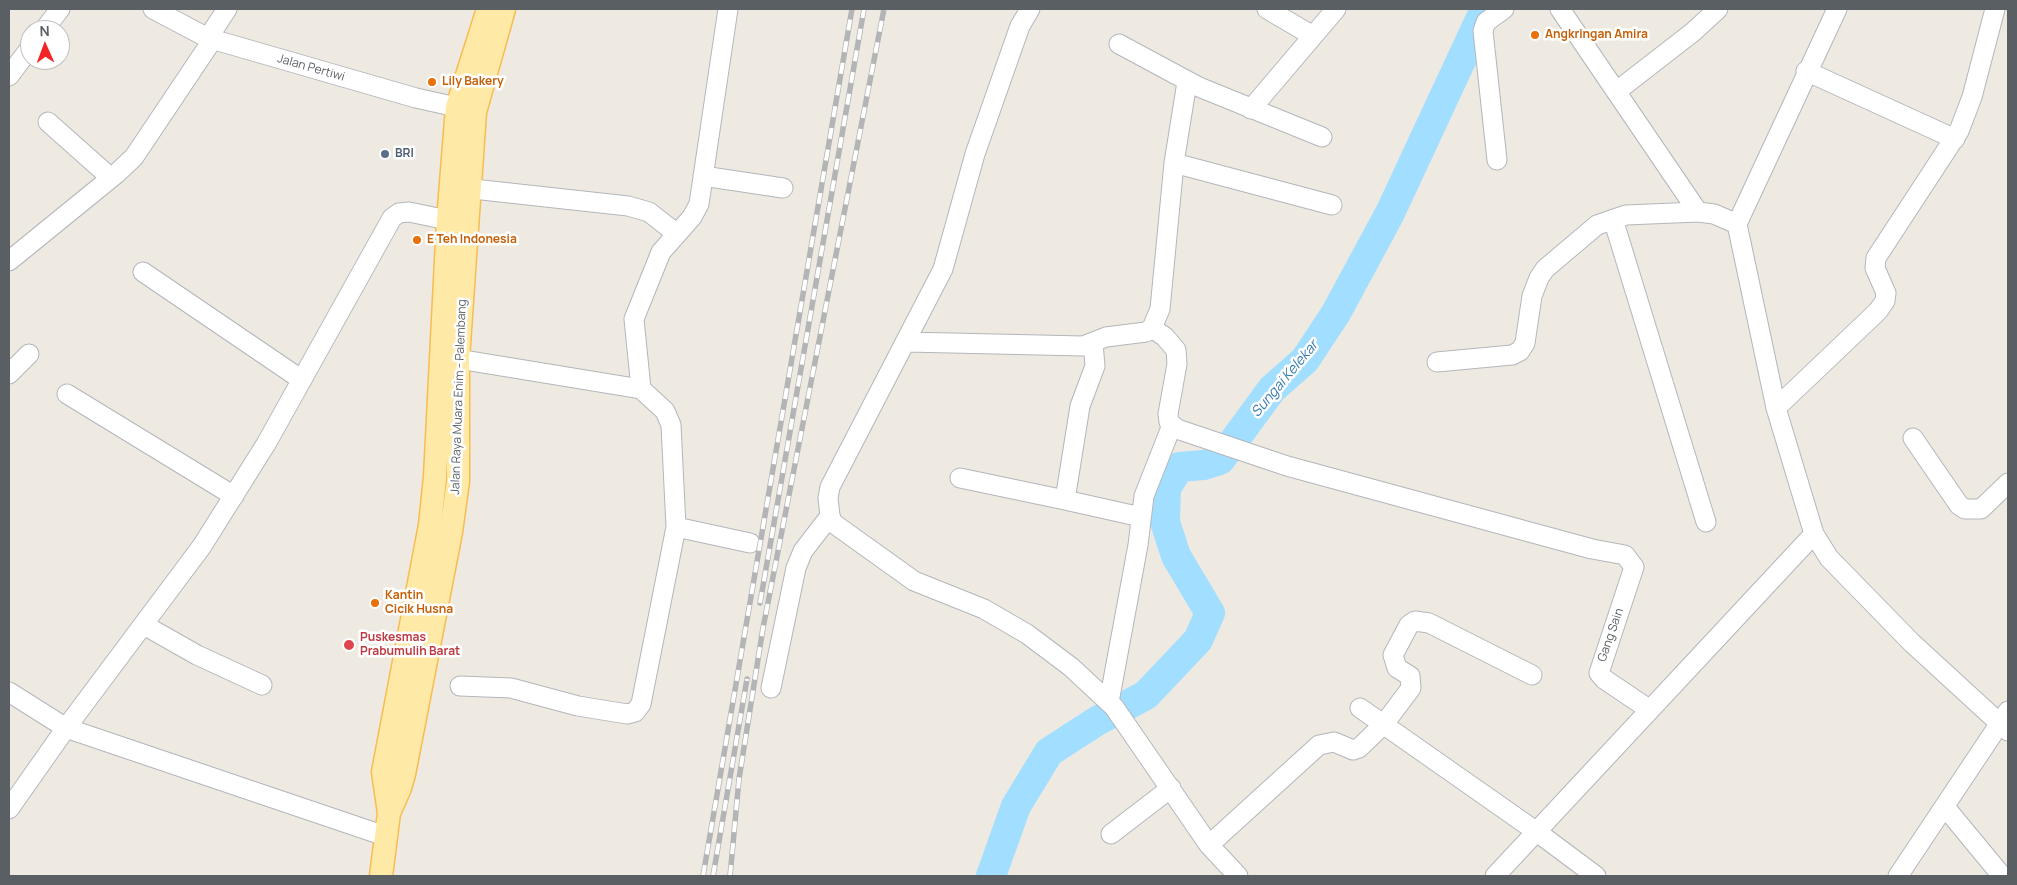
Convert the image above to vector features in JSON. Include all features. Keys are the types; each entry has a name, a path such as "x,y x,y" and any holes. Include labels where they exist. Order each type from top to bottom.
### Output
{"main road":[{"name":"Jalan Raya Muara Enim - Palembang","path":"381,876 388,813 400,788 404,774 451,532 458,481 449,360 457,222 466,110 488,9"},
{"name":"Jalan Raya Muara Enim - Palembang","path":"466,110 504,9"}],"street":[{"path":"52,20 60,9"},
{"name":"Jalan Pertiwi","path":"153,9 210,39 416,98 466,110"},
{"path":"9,261 134,158 227,9"},
{"path":"641,390 634,319 661,252 692,217 699,204 728,9"},
{"path":"1030,9 1020,26 975,154 943,269 907,342 830,487 828,498 830,516 833,523 914,582 984,609 1027,634 1071,667 1111,705 1127,724 1209,845 1238,876"},
{"path":"1268,9 1313,36"},
{"path":"1251,109 1336,9"},
{"path":"1497,160 1483,32 1486,22 1504,9"},
{"path":"1560,9 1698,212"},
{"path":"1617,91 1693,32 1718,9"},
{"path":"1837,9 1806,71 1737,224 1776,408 1814,534 1829,558 1912,643 2005,722 1898,876"},
{"path":"1776,408 1878,311 1885,301 1886,293 1874,268 1876,258 1955,138 1972,96 1995,9"},
{"path":"1119,44 1187,82 1322,137"},
{"path":"9,76 20,61"},
{"path":"1806,71 1955,138"},
{"path":"907,342 1083,346 1106,337 1146,332 1152,328 1160,309 1174,163 1187,82"},
{"path":"48,122 111,178"},
{"path":"1174,163 1332,205"},
{"path":"703,176 783,188"},
{"path":"460,187 628,206 648,212 677,234"},
{"path":"9,808 15,787 66,728 202,546 234,496 302,380 392,218 399,213 409,212 457,222"},
{"path":"1437,362 1512,355 1520,351 1524,343 1532,296 1540,278 1546,270 1586,233 1613,219 1626,215 1698,212 1714,214 1737,224"},
{"path":"1613,219 1706,522"},
{"path":"143,272 302,380"},
{"path":"1111,705 1138,545 1144,496 1172,425 1168,414 1177,364 1176,350 1152,328"},
{"path":"1065,500 1080,406 1095,366 1093,343"},
{"path":"9,374 29,354"},
{"path":"449,360 641,390 665,412 671,425 676,527 641,704 635,712 627,714 578,706 511,688 460,686"},
{"path":"67,394 234,496"},
{"name":"Gang Sain","path":"1172,425 1176,429 1287,466 1592,549 1625,555 1634,567 1600,673 1604,679 1650,710"},
{"path":"1913,438 1958,505 1965,509 1981,509 2008,483"},
{"path":"960,478 1141,517"},
{"path":"771,688 796,568 802,551 830,516"},
{"path":"676,527 750,543"},
{"path":"1495,876 1814,534"},
{"path":"1209,845 1319,745 1334,742 1353,750 1359,748 1384,724 1411,688 1410,676 1397,668 1393,654 1404,633 1415,621 1429,622 1532,675"},
{"path":"144,625 197,655 262,685"},
{"path":"9,692 66,728 385,836"},
{"path":"1360,708 1537,832 1596,876"},
{"path":"1111,834 1171,788"},
{"path":"1945,808 2002,876"}],"waterway":[{"name":"Sungai Kelekar","path":"991,876 1016,806 1049,752 1097,721 1146,695 1198,640 1210,613 1176,556 1165,522 1166,488 1179,467 1204,465 1220,460 1272,389 1305,360 1336,313 1390,213 1485,9"}],"railway":[{"path":"703,876 852,9"},
{"path":"760,603 864,9"},
{"path":"730,876 739,779 763,628 884,9"},
{"path":"713,876 747,679"}],"place":[{"name":"Angkringan Amira","path":"1535,35"},
{"name":"Lily Bakery","path":"432,82"},
{"name":"BRI","path":"385,154"},
{"name":"E Teh Indonesia","path":"417,240"},
{"name":"Kantin Cicik Husna","path":"375,603"},
{"name":"Puskesmas Prabumulih Barat","path":"349,645"}]}
